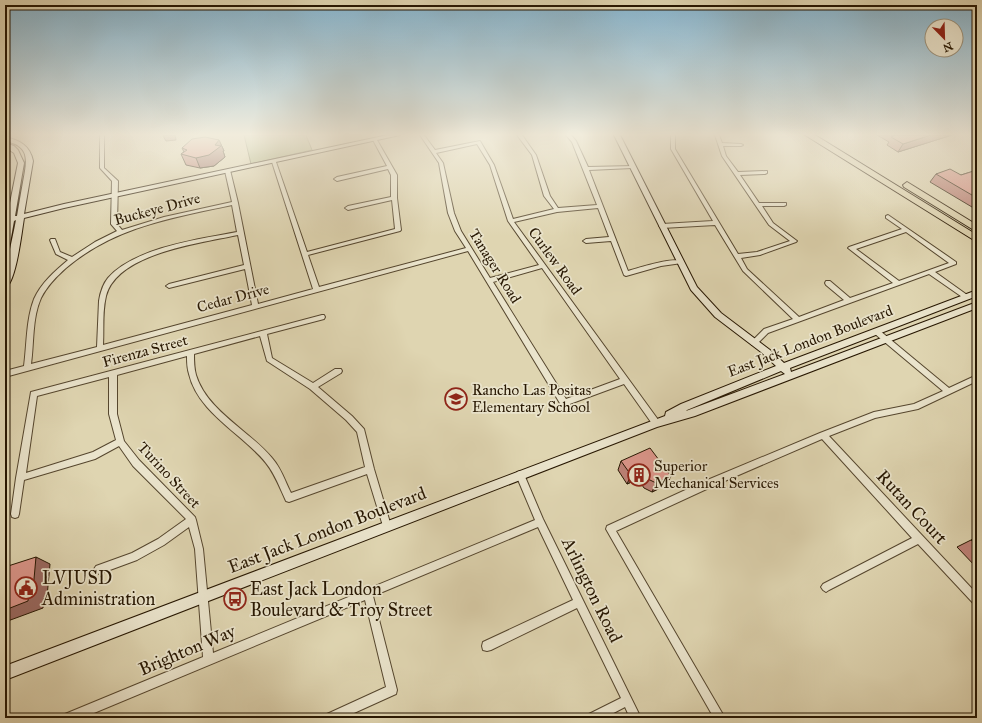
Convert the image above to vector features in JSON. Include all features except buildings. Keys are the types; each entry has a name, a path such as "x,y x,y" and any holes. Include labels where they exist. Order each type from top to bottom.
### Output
{"highway":[{"path":"865,169 977,239"},
{"path":"878,169 977,229"}],"main road":[{"path":"5,249 9,218 20,169"},
{"path":"5,285 10,271 29,169"},
{"path":"9,218 240,169"},
{"path":"633,169 680,262 694,288 705,304 722,321 754,343 791,375"},
{"name":"East Jack London Boulevard","path":"656,423 684,407 783,367 977,294"},
{"name":"East Jack London Boulevard","path":"7,673 656,423 692,413 977,306"}],"street":[{"path":"103,169 115,181 114,224 120,231"},
{"path":"276,169 316,289"},
{"path":"337,179 382,169"},
{"path":"305,254 398,230 394,198 394,175 391,169"},
{"name":"Tanager Road","path":"442,169 451,213 458,231 564,403 626,380"},
{"name":"Curlew Road","path":"493,169 511,221 656,423"},
{"path":"538,169 547,196 557,210"},
{"path":"592,169 586,169 626,274 661,264 680,262"},
{"path":"684,169 716,223 746,270 798,319"},
{"path":"733,169 771,224 794,241 758,254 737,256"},
{"path":"228,171 255,306"},
{"path":"737,174 765,172"},
{"path":"348,208 394,198"},
{"name":"Buckeye Drive","path":"27,368 36,303 51,279 71,259 92,245 120,231 150,222 235,203"},
{"path":"758,205 784,204"},
{"path":"511,221 557,210 599,206"},
{"path":"754,343 766,331 954,263 888,217"},
{"path":"662,226 716,223"},
{"path":"898,283 851,248 906,230"},
{"path":"100,347 103,294 111,277 129,264 152,253 240,233"},
{"path":"586,241 613,239"},
{"path":"53,240 58,253 71,259"},
{"name":"Cedar Drive","path":"5,374 100,347 469,249"},
{"path":"169,286 247,266"},
{"path":"489,280 542,266"},
{"path":"930,272 967,297"},
{"path":"828,282 849,301"},
{"name":"Firenza Street","path":"20,478 34,394 322,317"},
{"path":"877,332 948,391"},
{"path":"263,333 269,359 313,387 349,418 361,432 387,526"},
{"path":"190,352 192,377 202,395 230,424 254,443 270,462 289,498 370,469"},
{"path":"313,387 338,371"},
{"name":"Turino Street","path":"113,373 112,414 120,442 136,463 192,520 199,549 208,659"},
{"path":"720,718 610,529 708,484 823,435 874,415 915,407 977,378"},
{"name":"Rutan Court","path":"823,435 977,601"},
{"path":"16,514 20,478 95,455 120,442"},
{"name":"Arlington Road","path":"520,475 540,522 636,718"},
{"path":"99,569 134,557 161,542 192,520"},
{"name":"Brighton Way","path":"69,718 540,522"},
{"path":"826,587 919,539"},
{"path":"331,718 392,690 368,593"},
{"path":"487,646 580,602"},
{"path":"593,718 627,700"}],"place":[{"name":"Rancho Las Positas Elementary School","path":"456,399"},
{"name":"Superior Mechanical Services","path":"639,475"},
{"name":"LVJUSD Administration","path":"26,588"},
{"name":"East Jack London Boulevard & Troy Street","path":"235,599"}]}
